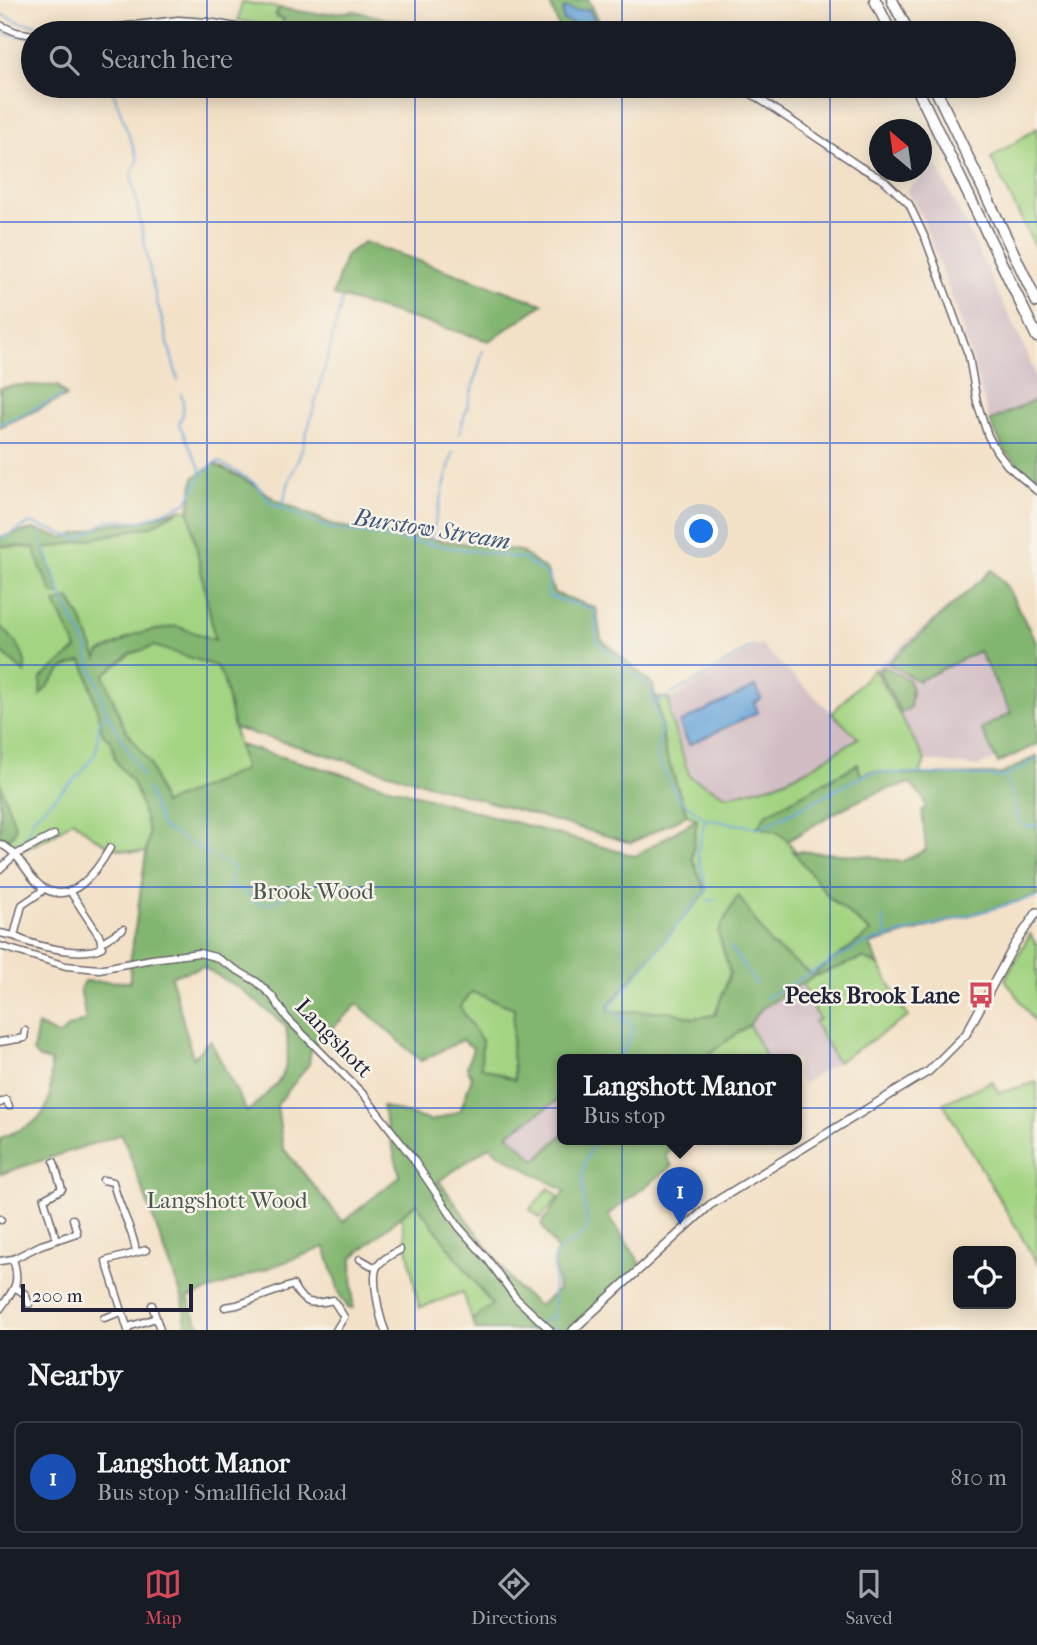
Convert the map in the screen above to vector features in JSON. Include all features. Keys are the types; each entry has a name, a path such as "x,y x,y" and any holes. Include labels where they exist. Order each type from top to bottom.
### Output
{"highway":[{"path":"875,0 885,21"},
{"path":"892,0 903,21"},
{"path":"922,98 1037,337"},
{"path":"940,98 1037,302"}],"street":[{"path":"169,21 193,21"},
{"path":"0,25 21,33"},
{"path":"758,98 885,181 909,204 926,240 969,358 977,402 988,436 1007,465 1037,491"},
{"path":"0,869 15,855 54,835"},
{"path":"0,844 15,855 42,887 57,893 69,891 97,871 110,848"},
{"path":"14,936 22,905 41,892 42,887"},
{"path":"0,933 26,942 84,953 98,950 102,947 102,942 69,891"},
{"path":"573,1330 710,1205 929,1071 967,1034 1015,944 1037,912"},
{"path":"102,942 123,929"},
{"name":"Langshott","path":"0,946 66,966 99,969 199,953 215,957 257,982 272,996 287,1018 382,1117 458,1227 488,1260 515,1297 550,1330"},
{"path":"0,1042 24,1035 26,1047"},
{"path":"56,1239 44,1199 65,1189 54,1164 64,1162"},
{"path":"113,1182 120,1175"},
{"path":"103,1180 113,1182"},
{"path":"113,1182 117,1201 133,1233 136,1252"},
{"path":"0,1261 13,1259 56,1239 77,1233 73,1219"},
{"path":"146,1250 102,1263 128,1329 156,1318"},
{"path":"384,1330 374,1280 376,1268 400,1250"},
{"path":"0,1309 16,1288 17,1275 13,1259"},
{"path":"360,1259 376,1268"},
{"path":"225,1307 238,1307 295,1284 300,1298 305,1302 333,1300 344,1317 336,1330"},
{"path":"16,1288 26,1294 29,1304"},
{"path":"152,1305 160,1330"},
{"path":"104,1318 122,1312"}],"shaded area":[{"path":"937,165 1028,355 1037,383 1037,399 990,421 957,312 922,216 906,191 917,182 932,182 932,169"},
{"path":"992,570 1037,652 1037,740 977,767 925,760 874,669"},
{"path":"760,644 858,738 808,769 776,784 727,796 693,779 670,717 670,700"},
{"path":"802,983 819,1019 814,1022 837,1062 802,1084 802,1054 764,1054 749,1025 761,1009"},
{"path":"557,1101 557,1140 536,1161 508,1134"}],"green space":[{"path":"549,0 589,0 599,21 557,21"},
{"path":"242,2 279,8 275,15 284,19 283,21 238,20"},
{"path":"279,8 317,14 355,11 389,21 283,21 275,16"},
{"path":"1037,128 1037,251 991,158"},
{"path":"364,242 543,304 489,341 333,295 345,256"},
{"path":"21,385 58,386 67,396 0,427 0,388"},
{"path":"1037,399 1037,481 1005,452 990,421"},
{"path":"215,464 255,485 276,500 336,526 520,551 547,571 554,593 596,608 601,639 653,685 665,751 687,815 631,843 234,728 223,678 216,666 154,646 130,654 104,675 123,725 150,763 163,804 244,770 239,745 635,856 697,819 692,858 706,892 608,1006 609,1012 669,1011 693,1018 715,1015 730,973 718,932 738,895 771,944 814,976 761,1009 749,1025 709,1054 557,1054 557,1101 508,1134 536,1160 557,1140 557,1145 679,1145 665,1154 672,1166 608,1215 643,1267 570,1330 476,1330 472,1320 492,1305 416,1203 352,1258 353,1308 348,1308 340,1295 325,1247 188,1298 203,1330 189,1330 183,1300 122,1134 0,1174 0,1138 38,1119 48,1103 51,1061 38,1058 33,1052 38,1025 59,1036 68,1027 86,1020 80,988 85,981 130,982 130,963 149,833 138,795 115,760 111,741 103,734 82,661 63,668 40,695 41,678 77,649 55,603 69,598 82,620 97,659 99,653 136,634 176,626 215,640 189,511 194,477","holes":["203,967 242,990 286,1026 288,1056 282,1076 247,1112 210,1040 193,1058 171,976","472,992 514,1008 512,1052 515,1080 481,1067 482,1041 460,1007","358,1004 421,1061 462,1040 473,1048 467,1067 472,1077 460,1111 431,1121 382,1106 400,1176 343,1222 283,1148 277,1105 309,1064 311,1048","490,1146 499,1154 565,1191 541,1224 558,1251 554,1255 558,1290 539,1306 518,1289 439,1181"]},
{"path":"181,509 189,511 245,770 164,805 149,833 146,852 115,848 89,834 73,820 54,835 20,852 9,840 16,828 0,783 0,546 44,549 151,526"},
{"path":"181,509 151,526 44,549 61,595 53,594 34,547 0,546 0,537 33,529 64,538 112,523 135,523"},
{"path":"992,570 1007,587 1037,644 1037,744 998,763 981,729 1011,713 979,651 918,681 888,663"},
{"path":"0,626 22,652 25,673 0,651"},
{"path":"884,666 908,680 912,690 910,708 901,713 878,670"},
{"path":"874,669 925,760 920,774 871,772 860,776 857,764 758,826 777,832 788,841 830,898 871,932 816,972 815,976 863,958 879,965 908,1017 837,1062 814,1022 819,1019 802,983 814,976 734,965 718,932 730,973 715,1015 693,1018 669,1011 609,1012 608,1007 704,887 692,858 697,819 687,815 665,751 657,697 670,700 670,717 690,777 727,796 776,784 809,769 858,738 832,713"},
{"path":"1037,756 1037,896 870,944 879,965 863,958 814,976 871,932 829,897 793,851 870,856 901,862 926,850 922,811 926,807 923,797 910,784 894,787 847,806 788,841 777,832 758,827 766,814 858,764 861,776 871,771 917,775 1002,774"},
{"path":"0,783 16,828 9,840 0,837"},
{"path":"1030,934 1037,946 1037,1025 1005,979"},
{"path":"472,992 514,1008 512,1052 515,1080 481,1068 460,1007"},
{"path":"749,1025 764,1054 708,1054"},
{"path":"992,1081 999,1093 1037,1082 1037,1263 943,1103"},
{"path":"549,1188 559,1197 540,1218 530,1209"},
{"path":"417,1203 492,1306 472,1320 463,1292 419,1308 401,1216"}],"water":[{"path":"589,9 595,20 566,21 563,20 563,10"},
{"path":"756,686 761,699 754,703 758,712 689,745 679,723"}],"waterway":[{"path":"0,14 21,23"},
{"path":"0,31 4,33"},
{"path":"6,34 21,36"},
{"path":"115,98 138,160 131,174 153,286 178,381"},
{"path":"283,507 288,484 303,446 342,300"},
{"path":"459,435 483,351"},
{"path":"181,394 183,409 179,424 202,472"},
{"path":"0,424 63,396"},
{"path":"430,542 453,452"},
{"name":"Burstow Stream","path":"0,539 31,523 78,539 109,520 142,521 186,503 203,473 218,461 255,483 272,504 329,528 524,559 549,577 548,596 595,610 597,641 651,689 661,731 657,758 678,798 705,819 760,828 871,772 1005,777 1037,759"},
{"path":"42,528 41,540 63,599 88,649 90,666 101,691 104,708 143,776"},
{"path":"655,703 754,645"},
{"path":"21,843 33,818 80,774 95,754 98,725 106,713"},
{"path":"1006,779 1019,823 1026,827 1037,825"},
{"path":"147,788 162,827 234,868 228,888 246,891 256,903 271,904 299,887"},
{"name":"Burstow Stream","path":"622,1054 634,1028 610,1007 707,889 697,853 705,820"},
{"path":"766,998 860,945 1035,897"},
{"path":"708,901 717,899"},
{"path":"883,917 887,936"},
{"path":"730,947 756,984"},
{"name":"Burstow Stream","path":"553,1330 554,1255 587,1231 582,1183 585,1161 594,1145"},
{"name":"Burstow Stream","path":"529,1330 552,1315"}],"place":[{"name":"Peeks Brook Lane","path":"981,995"},
{"name":"Langshott Manor","path":"680,1225"}],"park label":[{"name":"Brook Wood","path":"313,891"},
{"name":"Langshott Wood","path":"227,1200"}]}
